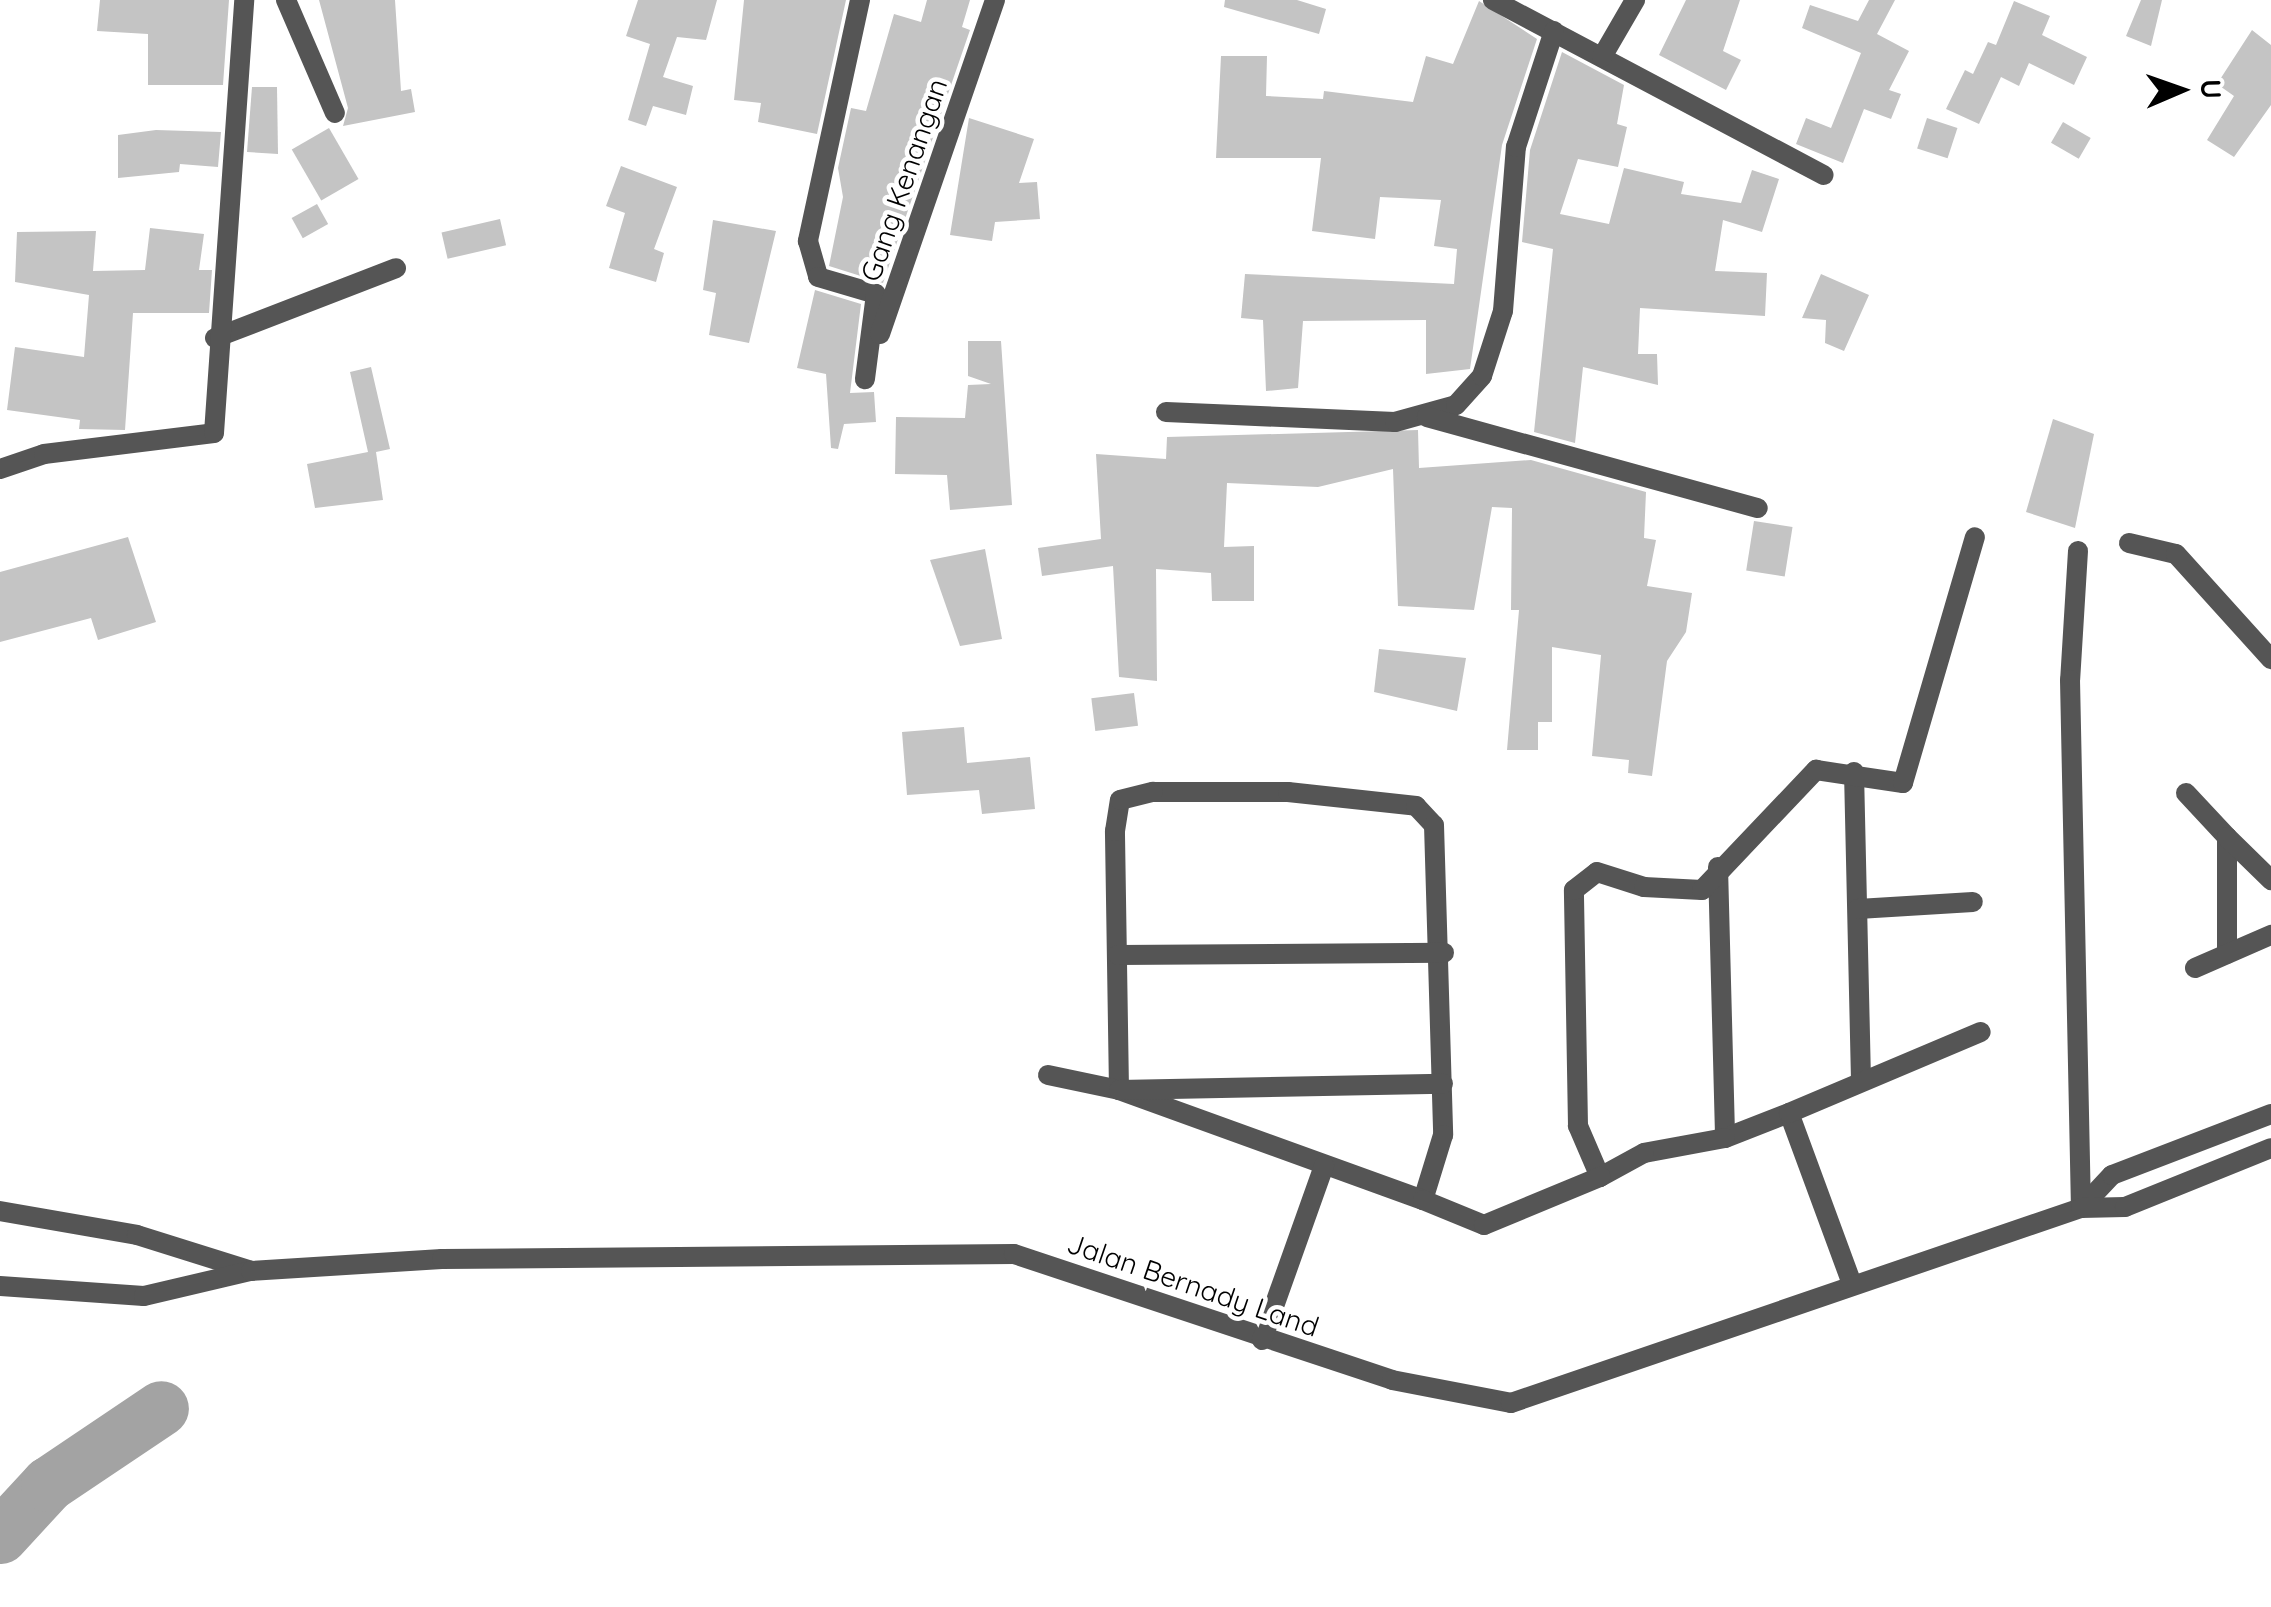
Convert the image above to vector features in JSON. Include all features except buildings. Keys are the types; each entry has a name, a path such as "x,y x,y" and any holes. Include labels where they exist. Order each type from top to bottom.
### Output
{"street":[{"path":"0,469 44,454 214,433 216,338 244,0"},
{"path":"286,0 335,113"},
{"name":"Gang Kenangan","path":"860,0 808,241 818,277 876,294 865,378 995,0"},
{"path":"1493,0 1824,175"},
{"path":"1602,56 1635,0"},
{"path":"1428,417 1456,406 1482,376 1498,328 1512,260 1516,147 1554,32"},
{"path":"216,338 396,268"},
{"path":"1166,412 1428,417 1758,508"},
{"path":"1600,1177 1578,1126 1574,890 1598,872 1644,888 1702,890 1718,866 1816,770 1854,772 1903,783 1974,536"},
{"path":"2130,542 2176,554 2271,659"},
{"path":"2078,551 2070,680 2081,1208"},
{"path":"1854,772 1861,1080"},
{"path":"1119,1090 1120,800 1153,792 1288,792 1416,806 1440,850 1444,953 1442,1135 1424,1200"},
{"path":"2186,793 2271,880"},
{"path":"2227,837 2227,954"},
{"path":"1718,866 1724,1138"},
{"path":"1858,909 1974,902"},
{"path":"2195,968 2271,935"},
{"path":"1118,955 1444,953"},
{"path":"1048,1075 1119,1090 1484,1225 1600,1177 1644,1153 1724,1138 1982,1032"},
{"path":"1119,1090 1443,1084"},
{"path":"1789,1113 1852,1284"},
{"name":"Jalan Bernady Land","path":"2081,1208 2112,1175 2271,1114"},
{"name":"Jalan Bernady Land","path":"0,1286 144,1296 250,1271 834,1250 1014,1254 1262,1340 1470,1401 1511,1403 2081,1208 2125,1206 2271,1148"},
{"path":"1262,1340 1324,1166"},
{"name":"Jalan Bernady Land","path":"0,1210 138,1235 250,1271"}],"waterway":[{"path":"0,1536 48,1484 161,1408"}]}
